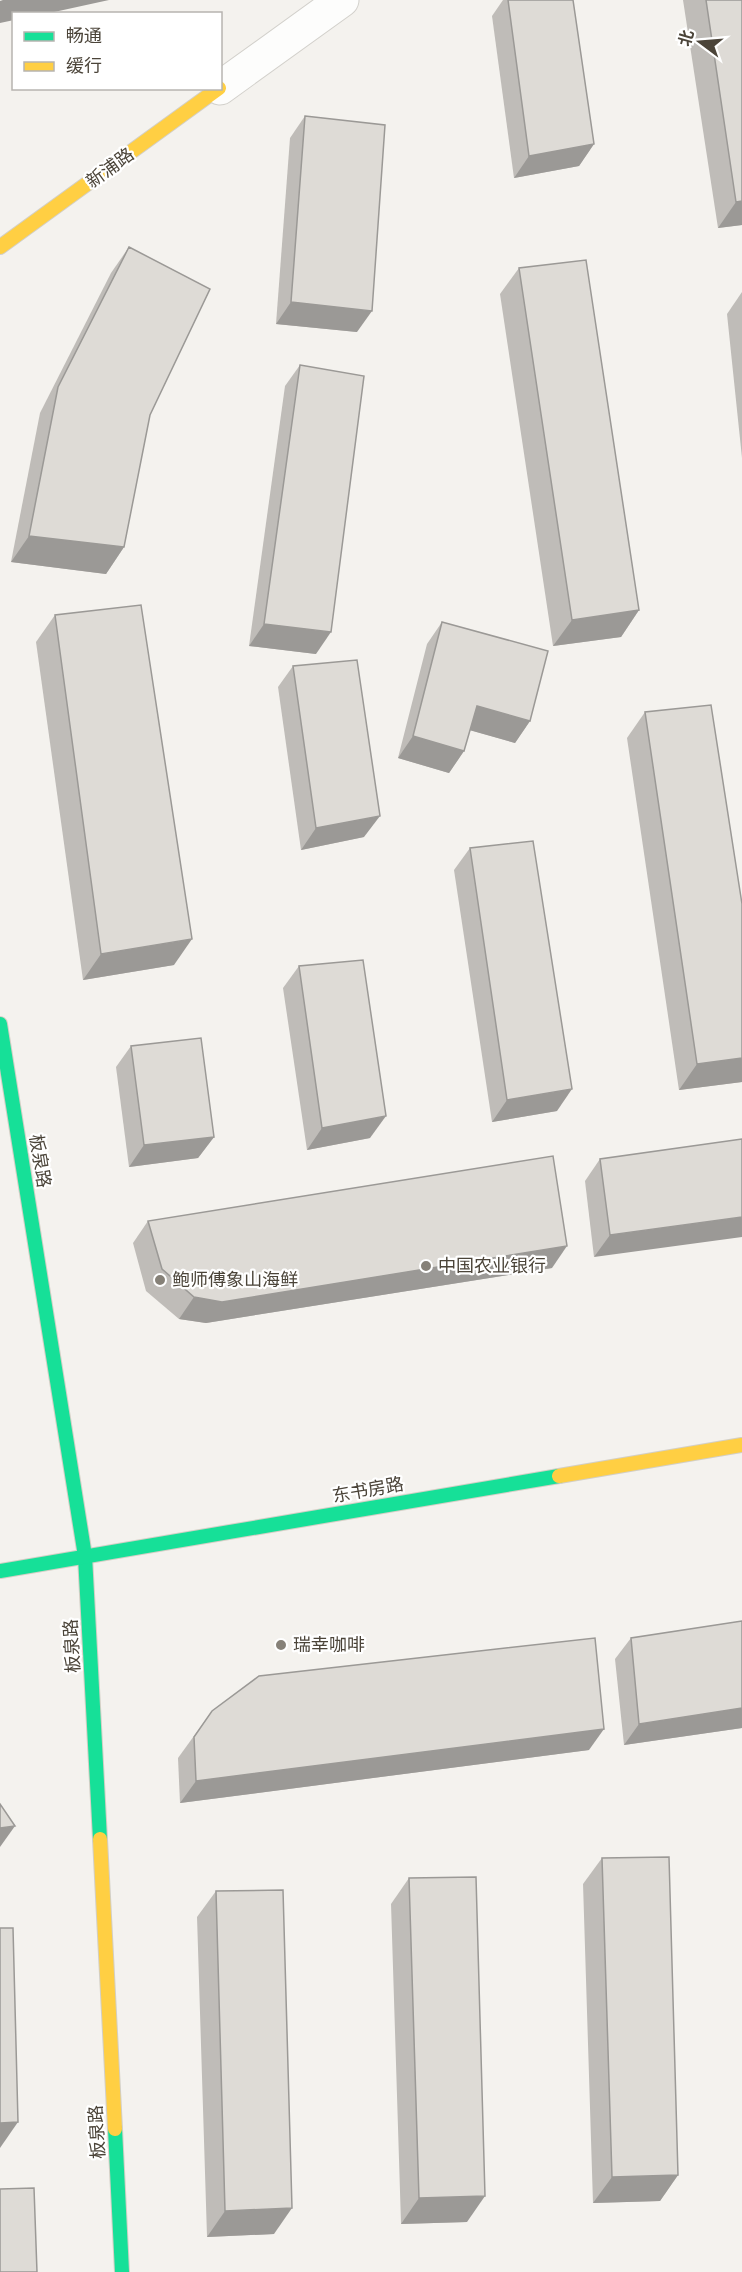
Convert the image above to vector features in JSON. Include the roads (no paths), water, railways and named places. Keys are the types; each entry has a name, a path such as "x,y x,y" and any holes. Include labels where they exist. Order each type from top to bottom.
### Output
{"street":[{"name":"新浦路","path":"222,87 342,0"},
{"name":"新浦路","path":"0,246 217,90"},
{"name":"板泉路","path":"0,1024 85,1557 122,2272"},
{"name":"东书房路","path":"0,1571 742,1445"}],"place":[{"name":"中国农业银行","path":"426,1266"},
{"name":"鲍师傅象山海鲜","path":"160,1280"},
{"name":"瑞幸咖啡","path":"281,1645"}]}
